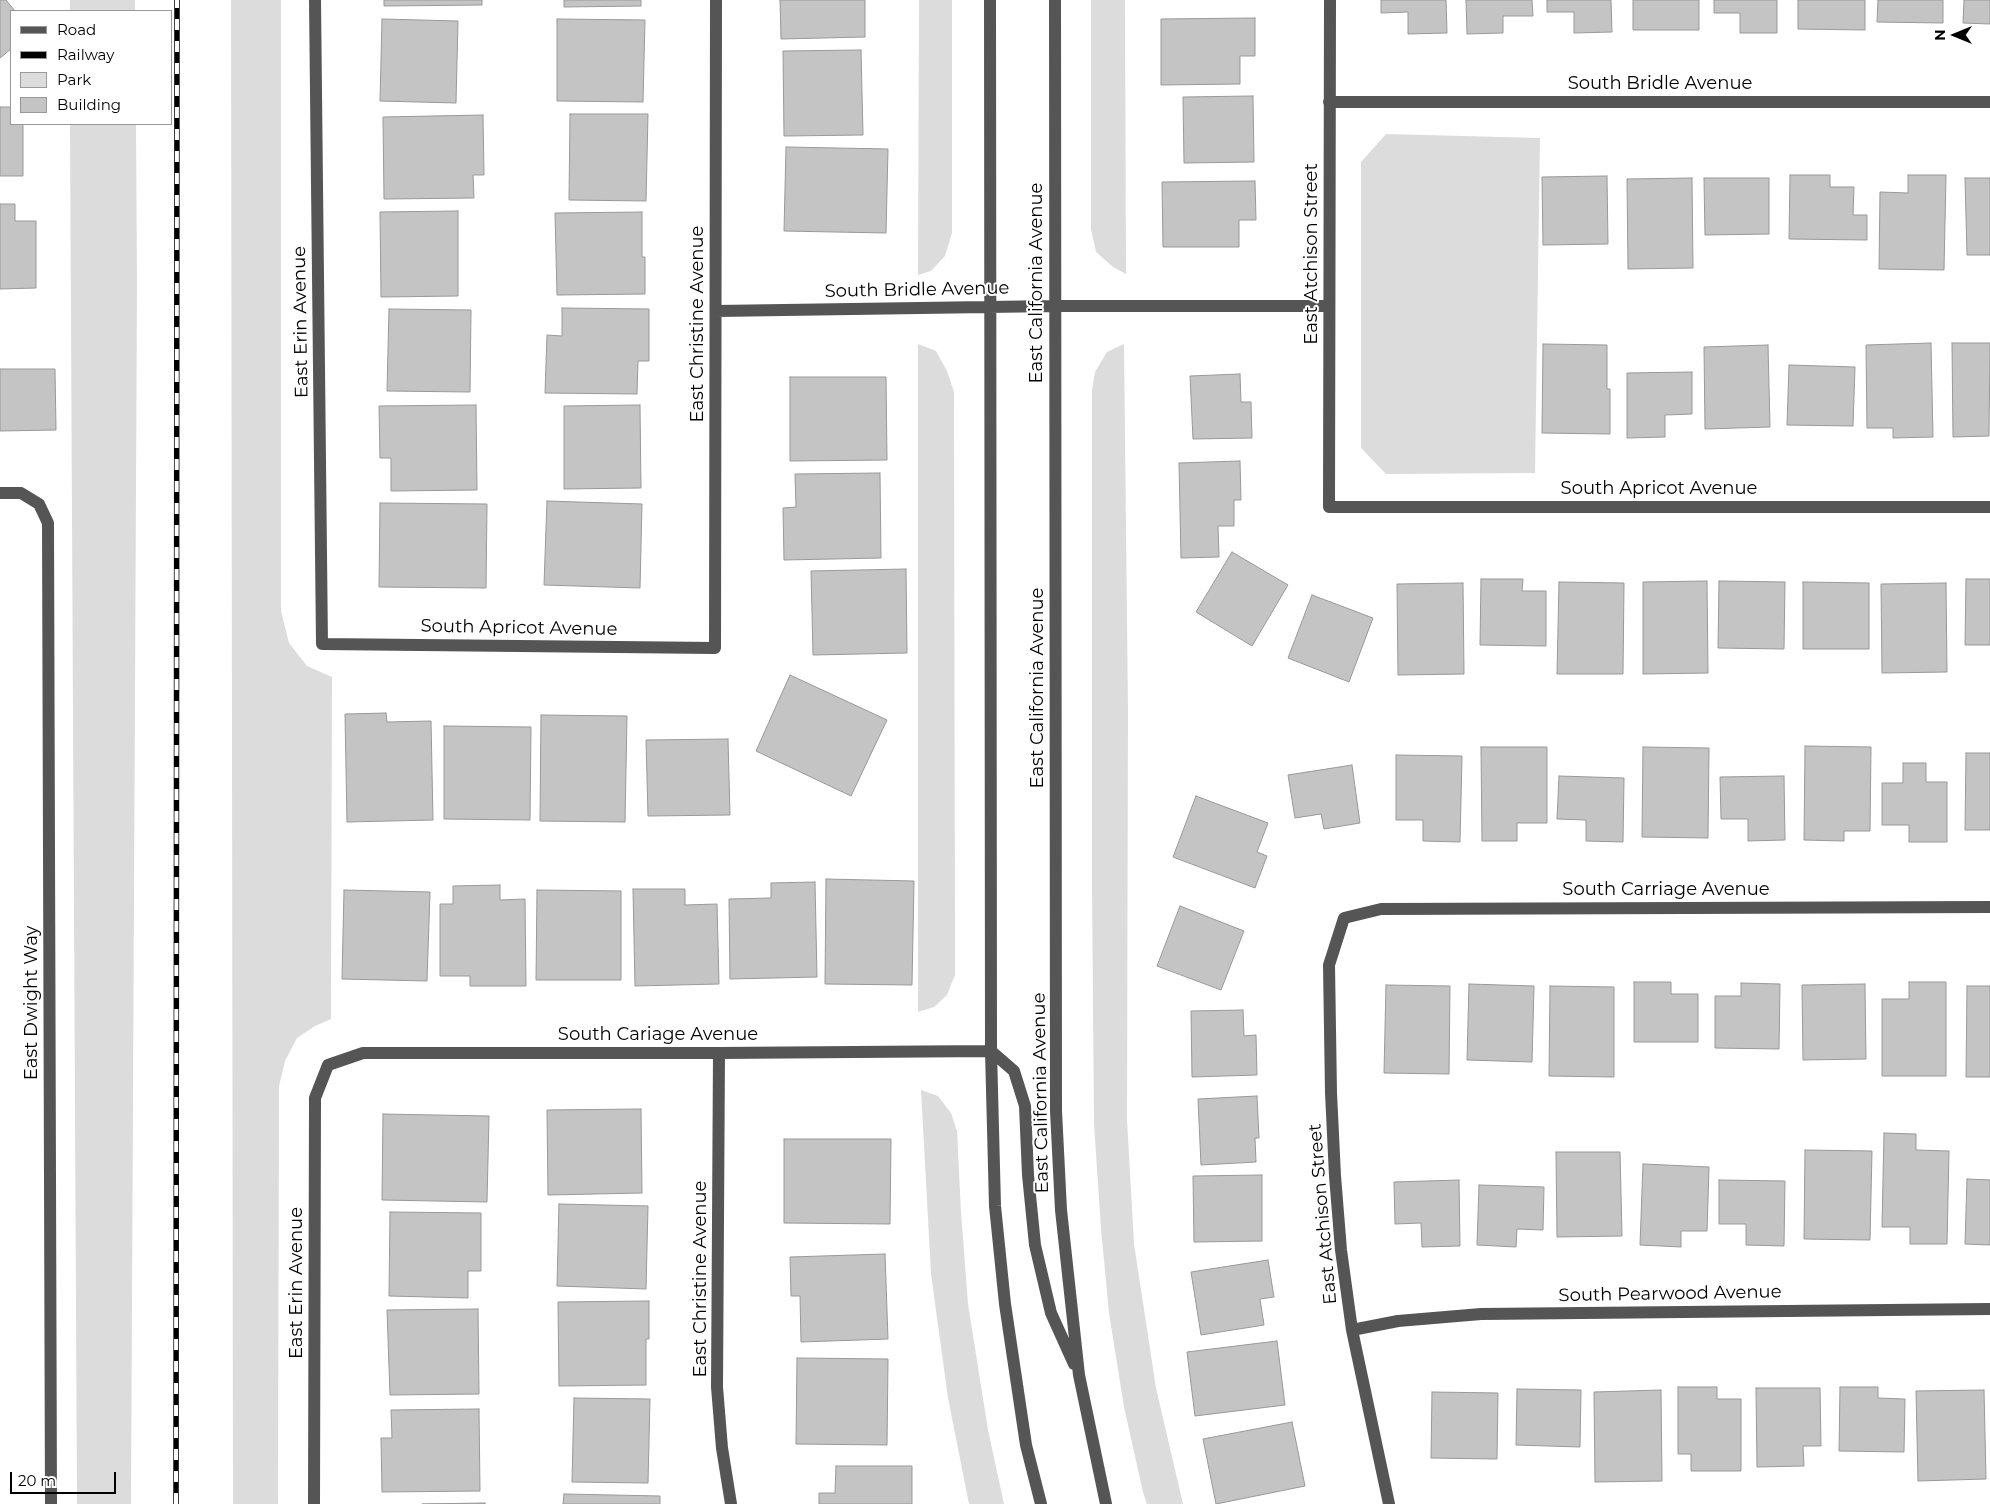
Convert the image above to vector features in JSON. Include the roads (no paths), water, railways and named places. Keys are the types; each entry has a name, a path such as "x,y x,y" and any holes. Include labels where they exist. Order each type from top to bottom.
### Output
{"street":[{"name":"East Erin Avenue","path":"315,0 322,644"},
{"name":"East Christine Avenue","path":"715,648 716,0"},
{"path":"990,0 992,307 991,1051 995,1206 1005,1304 1026,1445 1041,1504"},
{"name":"East California Avenue","path":"1055,0 1056,1111 1061,1210 1079,1375 1106,1504"},
{"name":"East Atchison Street","path":"1329,507 1330,0"},
{"name":"South Bridle Avenue","path":"1330,102 1990,102"},
{"name":"South Bridle Avenue","path":"716,311 1055,306 1330,306"},
{"name":"East Dwight Way","path":"0,493 22,493 39,504 48,523 51,1504"},
{"name":"South Apricot Avenue","path":"1329,507 1990,507"},
{"name":"South Apricot Avenue","path":"322,644 715,648"},
{"name":"South Carriage Avenue","path":"1344,918 1381,908 1990,907"},
{"name":"East Atchison Street","path":"1344,918 1329,965 1331,1093 1340,1241 1352,1330 1389,1504"},
{"name":"East California Avenue","path":"991,1051 1014,1071 1025,1106 1028,1175 1035,1245 1051,1313 1079,1375"},
{"name":"South Cariage Avenue","path":"328,1066 363,1053 991,1051"},
{"name":"East Christine Avenue","path":"719,1053 718,1387 722,1448 731,1504"},
{"name":"East Erin Avenue","path":"314,1504 315,1098 328,1066"},
{"name":"South Pearwood Avenue","path":"1352,1330 1398,1321 1481,1314 1990,1308"}],"railway":[{"path":"176,1504 177,0"}]}
